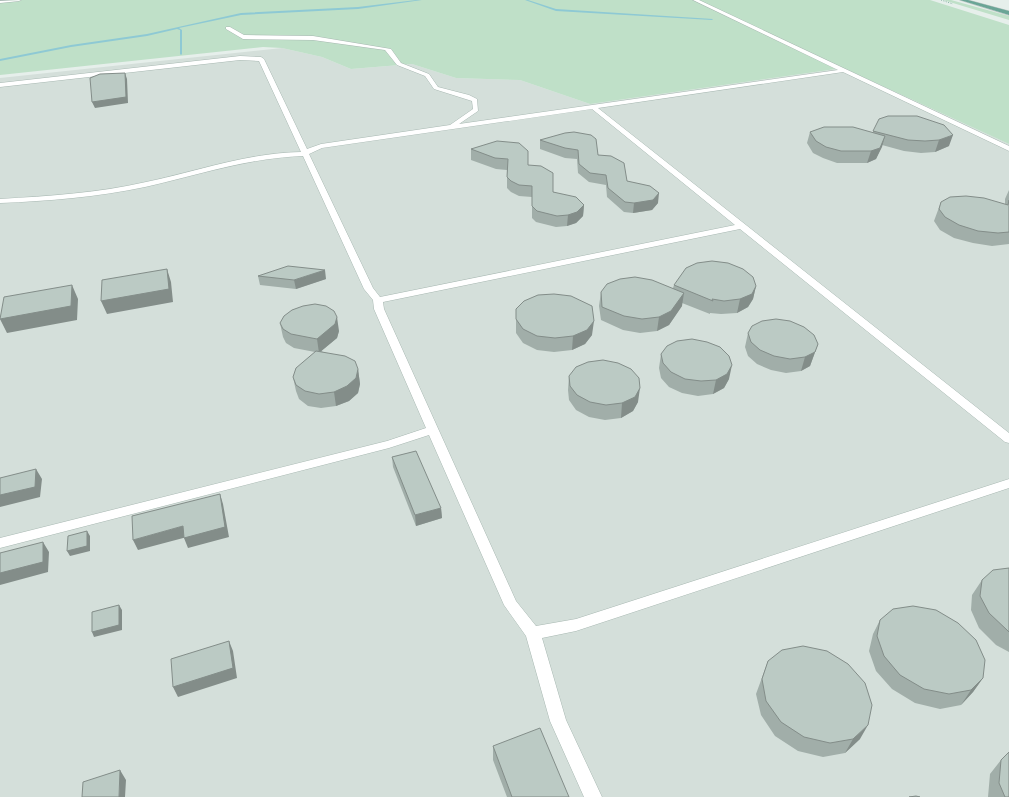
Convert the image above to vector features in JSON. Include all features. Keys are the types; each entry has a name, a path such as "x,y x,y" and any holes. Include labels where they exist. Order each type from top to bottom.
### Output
{"main road":[{"path":"962,0 1009,13"},
{"path":"975,0 1009,9"}],"street":[{"path":"0,2 19,0"}],"lane":[{"path":"695,0 1009,149"},
{"path":"228,28 243,37 314,38 361,44 389,50 399,64 427,75 436,88 467,96 475,100 476,110 445,129"},
{"path":"0,85 240,58 261,59 369,289 378,300 379,309 511,605 533,633 558,721 593,797"},
{"path":"0,201 90,194 146,184 264,156 305,154 309,150 321,146 842,71"},
{"path":"593,107 1009,439"},
{"path":"378,300 741,226"},
{"path":"0,544 389,444 432,430"},
{"path":"533,633 576,625 1009,483"}],"shaded area":[{"path":"282,48 322,57 351,69 412,64 456,78 520,80 590,104 843,68 1009,144 1009,797 0,797 0,78"}],"green space":[{"path":"0,0 930,0 1009,25 1009,144 843,68 590,104 520,80 456,78 412,64 351,69 322,57 282,48 263,47 0,75"},
{"path":"943,0 951,0 1009,16 1009,20"}],"building":[{"path":"125,73 126,97 92,102 90,78 100,74"},
{"path":"888,116 917,116 944,125 953,135 939,140 925,141 908,140 873,131 879,119"},
{"path":"824,127 853,127 885,136 880,148 871,151 841,151 826,147 816,141 810,132"},
{"path":"574,132 591,135 596,139 598,155 611,156 624,163 627,181 650,186 659,193 653,200 634,203 625,202 608,188 606,175 590,173 579,164 578,150 565,148 540,140"},
{"path":"497,141 519,143 528,151 528,165 541,166 553,173 553,192 576,197 584,205 577,212 568,215 557,216 537,211 532,206 532,186 519,185 507,177 508,159 495,158 471,149"},
{"path":"966,196 984,198 1008,205 1009,200 1009,232 998,233 978,231 959,225 945,217 939,209 941,202 950,197"},
{"path":"712,261 728,263 743,269 753,277 756,286 752,294 740,299 724,301 712,299 713,301 674,285 686,268 697,263"},
{"path":"288,266 325,270 294,280 258,276"},
{"path":"167,269 169,289 101,301 102,280"},
{"path":"635,277 652,280 684,293 671,311 659,317 642,319 624,316 602,307 601,292 607,284 620,279"},
{"path":"72,285 71,306 0,319 4,297"},
{"path":"554,294 571,296 592,306 594,321 587,330 573,336 555,338 537,336 523,329 516,319 516,309 524,301 538,295"},
{"path":"315,304 326,306 334,311 337,317 335,324 317,339 291,334 283,329 280,323 284,316 292,310"},
{"path":"776,319 790,321 804,327 814,335 818,344 815,352 805,357 790,359 774,356 760,350 751,342 748,333 752,326 762,321"},
{"path":"692,339 707,342 720,347 729,356 732,365 727,374 716,380 701,381 685,379 671,372 663,363 661,354 667,346 677,341"},
{"path":"316,351 345,356 355,361 358,369 356,378 347,386 334,392 319,394 305,391 296,385 293,377 296,368"},
{"path":"603,360 618,363 631,369 639,378 640,388 635,397 622,403 606,405 590,402 577,395 570,386 569,376 576,367 588,362"},
{"path":"416,451 441,508 415,515 392,457"},
{"path":"36,469 35,487 0,495 0,478"},
{"path":"220,494 225,527 184,538 183,526 133,540 132,516"},
{"path":"87,531 87,546 67,551 68,536"},
{"path":"43,542 43,562 0,573 0,553"},
{"path":"1009,568 1009,632 989,613 980,596 982,580 993,570"},
{"path":"119,605 119,625 92,632 92,612"},
{"path":"913,606 936,610 958,623 976,640 985,660 983,678 971,690 949,694 924,689 900,675 884,656 877,636 880,620 893,609"},
{"path":"229,641 233,668 173,687 171,659"},
{"path":"803,646 827,651 848,664 865,683 872,705 868,725 853,739 830,743 804,737 781,722 766,701 762,679 768,661 782,650"},
{"path":"540,728 569,797 512,797 493,746"},
{"path":"1009,752 1009,797 1005,797 999,783 1001,760"},
{"path":"120,770 119,797 82,797 83,782"}],"waterway":[{"path":"177,28 241,14 358,8 421,0"},
{"path":"526,0 556,10 712,19"},
{"path":"0,60 71,46 147,35 177,28"},
{"path":"177,28 181,30 181,54"}]}
